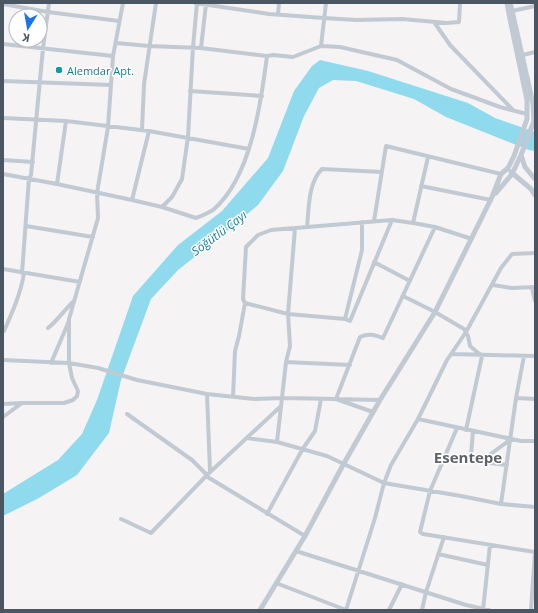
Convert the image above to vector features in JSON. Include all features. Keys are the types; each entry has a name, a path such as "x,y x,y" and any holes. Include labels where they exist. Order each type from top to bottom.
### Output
{"street":[{"path":"49,3 48,12 119,21"},
{"path":"51,363 70,319 98,218 97,193 108,126 113,56 123,3"},
{"path":"142,130 144,84 156,3"},
{"path":"162,207 172,197 182,179 188,137 196,3 278,14 324,18 356,20 402,19 434,22 459,22 460,3"},
{"path":"278,14 279,3"},
{"path":"321,46 326,3"},
{"path":"492,199 512,174 534,121 533,104 523,55 509,3"},
{"path":"260,610 305,536 380,400 435,312 492,199 501,174 508,168 514,156 527,117 527,100 510,20 509,3"},
{"path":"3,4 26,8"},
{"path":"201,48 206,4"},
{"path":"512,11 535,6"},
{"path":"434,22 450,45 514,111"},
{"path":"116,43 149,46 193,47 267,56 293,57 321,46 340,47 397,60 450,89 527,117"},
{"path":"3,331 23,282 29,178 32,176 43,48 113,56"},
{"path":"523,55 535,52"},
{"path":"3,174 29,178 132,200 162,207 196,218 212,210 225,197 247,156 262,96 267,56"},
{"path":"3,81 111,84"},
{"path":"190,91 262,96"},
{"path":"3,118 66,121 142,130 249,149"},
{"path":"57,184 66,121"},
{"path":"132,200 149,131"},
{"path":"374,221 386,146 501,174"},
{"path":"521,155 525,167 535,180"},
{"path":"413,222 428,157"},
{"path":"3,160 33,162"},
{"path":"508,168 512,174 533,189 535,195"},
{"path":"308,227 309,205 313,186 317,174 322,169 382,172"},
{"path":"421,186 492,199"},
{"path":"245,303 288,314 345,319 350,321 392,220"},
{"path":"233,397 235,350 240,336 245,303 243,299 246,247 258,235 271,230 392,220 413,222 435,227 472,239"},
{"path":"345,319 362,250 362,222"},
{"path":"26,226 93,237"},
{"path":"336,399 360,337 373,334 383,338 435,227"},
{"path":"277,442 286,362 290,346 288,314 295,228"},
{"path":"276,583 346,610 375,518 384,483 391,465 418,419 447,360 466,332 501,268 512,254 535,253"},
{"path":"374,262 410,281"},
{"path":"3,269 80,282"},
{"path":"493,285 512,288 533,288 535,301"},
{"path":"403,296 464,328 470,346 482,356"},
{"path":"48,328 65,308 75,301"},
{"path":"3,404 64,403 73,400 77,396 78,391 72,378 69,363 70,319"},
{"path":"452,354 482,356 535,356"},
{"path":"466,430 482,356"},
{"path":"501,504 516,398 524,356"},
{"path":"3,360 69,363 98,368 138,380 207,394 233,397 254,399 282,398 380,400"},
{"path":"286,362 350,365"},
{"path":"207,394 208,474"},
{"path":"516,398 535,399"},
{"path":"267,514 302,450 315,431 321,399"},
{"path":"336,399 373,412"},
{"path":"3,417 22,403"},
{"path":"121,519 151,533 208,474 281,406"},
{"path":"127,414 192,460 208,474 267,514 305,536"},
{"path":"418,419 521,441 535,441"},
{"path":"457,428 430,491 420,532 423,534 535,552 531,610"},
{"path":"473,431 471,455 474,461 507,465"},
{"path":"247,438 277,442 326,456 384,483 501,504 535,507"},
{"path":"479,462 511,439"},
{"path":"422,610 426,592 444,537"},
{"path":"483,609 490,545"},
{"path":"296,551 426,592 489,610"},
{"path":"438,554 488,565"},
{"path":"389,610 402,584"}],"water":[{"name":"Söğütlü Çayı","path":"320,60 368,71 468,103 495,118 535,132 535,151 529,150 446,117 414,99 356,81 333,80 319,88 304,116 283,171 258,205 178,270 151,299 121,380 109,433 77,475 39,498 3,516 3,494 58,460 82,434 97,400 133,296 178,245 222,211 268,158 294,91 312,66"}],"place":[{"name":"Alemdar Apt.","path":"59,70"}],"district":[{"name":"Esentepe","path":"468,457"}]}
